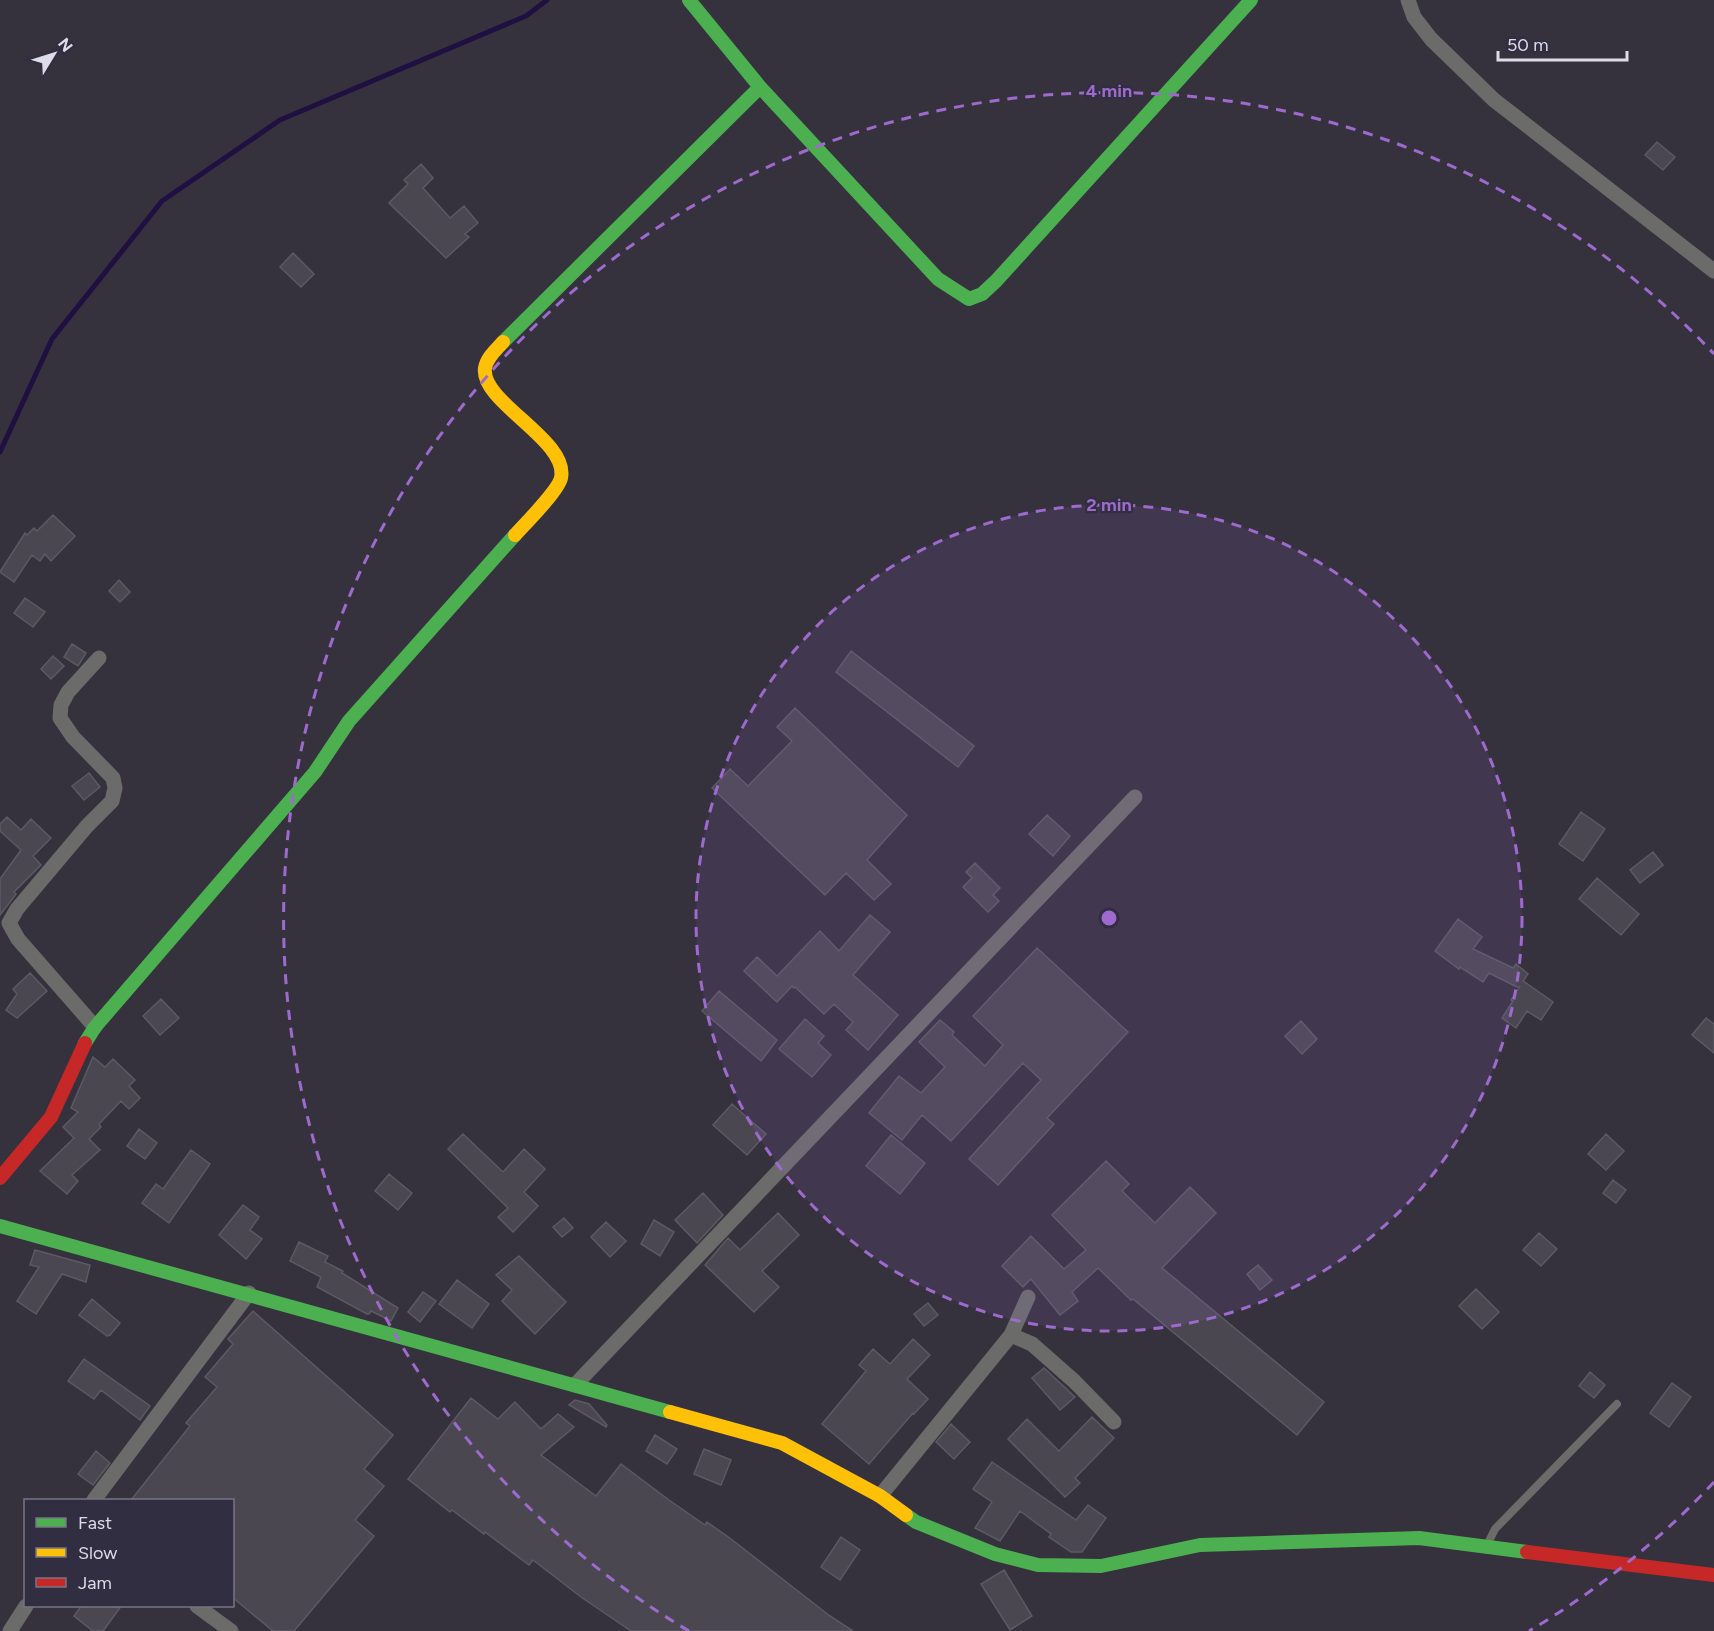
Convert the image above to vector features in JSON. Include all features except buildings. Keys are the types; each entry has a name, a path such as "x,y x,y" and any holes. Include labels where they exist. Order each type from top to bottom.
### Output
{"street":[{"path":"689,0 760,87 938,279 969,299 982,294 996,281 1251,0"},
{"path":"1408,0 1414,17 1431,39 1494,100 1714,271"},
{"path":"0,1178 51,1117 94,1026 315,772 349,721 551,494 561,479 561,464 553,451 491,386 485,371 489,358 760,87"},
{"path":"94,1026 18,939 9,923 17,909 87,826 112,801 115,788 113,778 74,737 60,718 61,705 68,692 99,658"},
{"path":"575,1385 1135,797"},
{"path":"0,1226 249,1293 782,1443 880,1496 916,1522 995,1554 1038,1566 1101,1566 1200,1545 1419,1538 1714,1575"},
{"path":"95,1499 249,1293"},
{"path":"880,1496 1011,1335 1028,1297"},
{"path":"1011,1335 1032,1344 1074,1381 1114,1422"},
{"path":"10,1631 25,1607"},
{"path":"199,1607 231,1631"}],"lane":[{"path":"1486,1546 1495,1529 1617,1404"}],"waterway":[{"path":"0,452 52,339 162,201 280,120 526,16 547,0"}],"traffic: fast":[{"path":"689,0 760,87 938,279 969,299 982,294 996,281 1251,0"},
{"path":"503,342 760,87"},
{"path":"85,1043 95,1027 315,772 349,721 515,535"},
{"path":"0,1226 670,1412"},
{"path":"906,1515 916,1522 995,1554 1038,1565 1101,1566 1200,1545 1419,1538 1527,1552"}],"traffic: slow":[{"path":"503,342 486,364 487,381 509,408 552,450 560,464 561,478 548,499 515,535"},
{"path":"670,1412 782,1443 880,1496 906,1515"}],"traffic: jam":[{"path":"0,1178 51,1117 85,1043"},
{"path":"1527,1552 1714,1575"}]}
